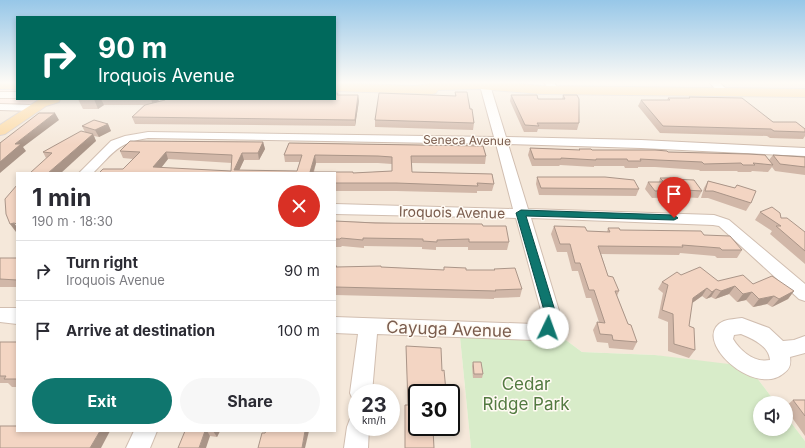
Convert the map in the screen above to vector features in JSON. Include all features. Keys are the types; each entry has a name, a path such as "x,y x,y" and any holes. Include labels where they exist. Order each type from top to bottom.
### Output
{"main road":[{"path":"0,131 39,104"}],"street":[{"path":"5,107 14,103"},
{"path":"489,103 521,213"},
{"path":"5,107 39,104"},
{"name":"Seneca Avenue","path":"87,172 115,144 129,138 148,135 500,141 717,147 805,152"},
{"name":"Iroquois Avenue","path":"336,209 521,213 714,220 724,223 805,294"},
{"name":"Cayuga Avenue","path":"336,325 537,332 548,328 551,320 551,314 521,213"},
{"path":"0,316 16,316"},
{"path":"362,384 368,326"},
{"path":"779,350 796,348 805,344"},
{"path":"138,448 146,432"},
{"path":"356,448 357,436"}],"shaded area":[{"path":"0,103 38,103 29,111 0,111"},
{"path":"46,103 805,103 805,441 793,425 793,396 771,396 754,374 655,355 582,352 563,338 554,337 544,340 460,337 471,448 0,448 0,111 29,111"}],"green space":[{"name":"Cedar Ridge Park","path":"460,337 544,340 554,337 563,338 582,352 655,355 737,365 754,374 771,396 753,396 753,436 793,436 793,425 805,441 805,448 471,448"}],"building":[{"path":"153,103 357,103 355,120 132,117 145,105"},
{"path":"378,103 469,103 470,109 472,109 474,123 375,120"},
{"path":"515,103 579,103 579,123 537,123 539,126 525,125"},
{"path":"643,103 748,103 773,122 796,122 805,129 805,132 774,131 771,129 663,126"},
{"path":"39,113 55,113 15,144 21,144 0,162 0,143"},
{"path":"94,120 108,124 95,130 82,126"},
{"path":"81,131 93,134 49,172 31,172 52,153 43,152"},
{"path":"130,141 263,142 258,153 242,153 234,170 297,171 302,155 284,155 289,143 483,146 486,156 411,156 412,172 492,174 494,184 477,183 478,186 396,183 336,183 336,172 353,173 392,171 392,157 378,156 315,155 310,172 100,172 103,169 123,169 140,152 120,151","holes":["166,152 232,155 231,171 153,167"]},
{"path":"530,148 655,150 668,152 765,155 773,165 753,163 755,165 743,165 741,163 704,164 702,162 640,159 641,161 628,161 627,159 534,159"},
{"path":"773,155 805,157 805,167 780,164"},
{"path":"537,177 605,177 634,180 639,189 541,188"},
{"path":"660,178 694,180 702,191 655,191 648,182 664,182"},
{"path":"708,181 735,188 737,185 756,191 751,203 713,191 705,191"},
{"path":"16,186 16,224 10,224 6,214 5,199"},
{"path":"772,207 780,213 781,218 787,218 805,232 805,251 776,226 781,226 760,212"},
{"path":"336,221 482,224 483,226 506,226 509,242 469,242 469,239 437,240 437,242 423,241 423,239 336,239"},
{"path":"554,226 585,227 587,231 610,232 608,228 619,228 620,230 701,231 704,235 730,236 742,250 722,250 720,248 682,245 683,247 598,246 608,276 613,277 619,291 615,291 628,324 631,325 637,342 613,340 612,335 600,334 597,322 605,323 594,290 589,290 580,263 575,263 570,244 560,244"},
{"path":"0,258 16,258 16,280 0,279"},
{"path":"381,266 444,270 444,267 466,268 466,270 515,268 522,289 495,290 496,291 336,287 336,267"},
{"path":"700,267 718,281 743,275 753,284 772,276 794,291 779,299 774,296 759,299 752,292 743,294 735,286 721,291 716,289 712,292 707,288 693,298 689,326 694,328 695,350 674,344 673,314 662,310 668,285 662,282 677,272 681,275"},
{"path":"0,342 16,342 16,379 4,379 6,376 0,376"},
{"path":"406,346 441,348 442,371 444,370 445,384 408,384 408,405"},
{"path":"473,362 481,362 483,374 474,374"},
{"path":"793,400 805,400 805,416"},
{"path":"405,405 408,405 408,436 433,436 434,448 405,448"},
{"path":"0,426 16,426 16,432 99,432 90,448 0,448"},
{"path":"185,432 205,432 199,448 178,448"},
{"path":"305,432 302,448 258,448 262,433"}],"route":[{"path":"548,328 551,320 551,314 521,213 674,218"}]}
